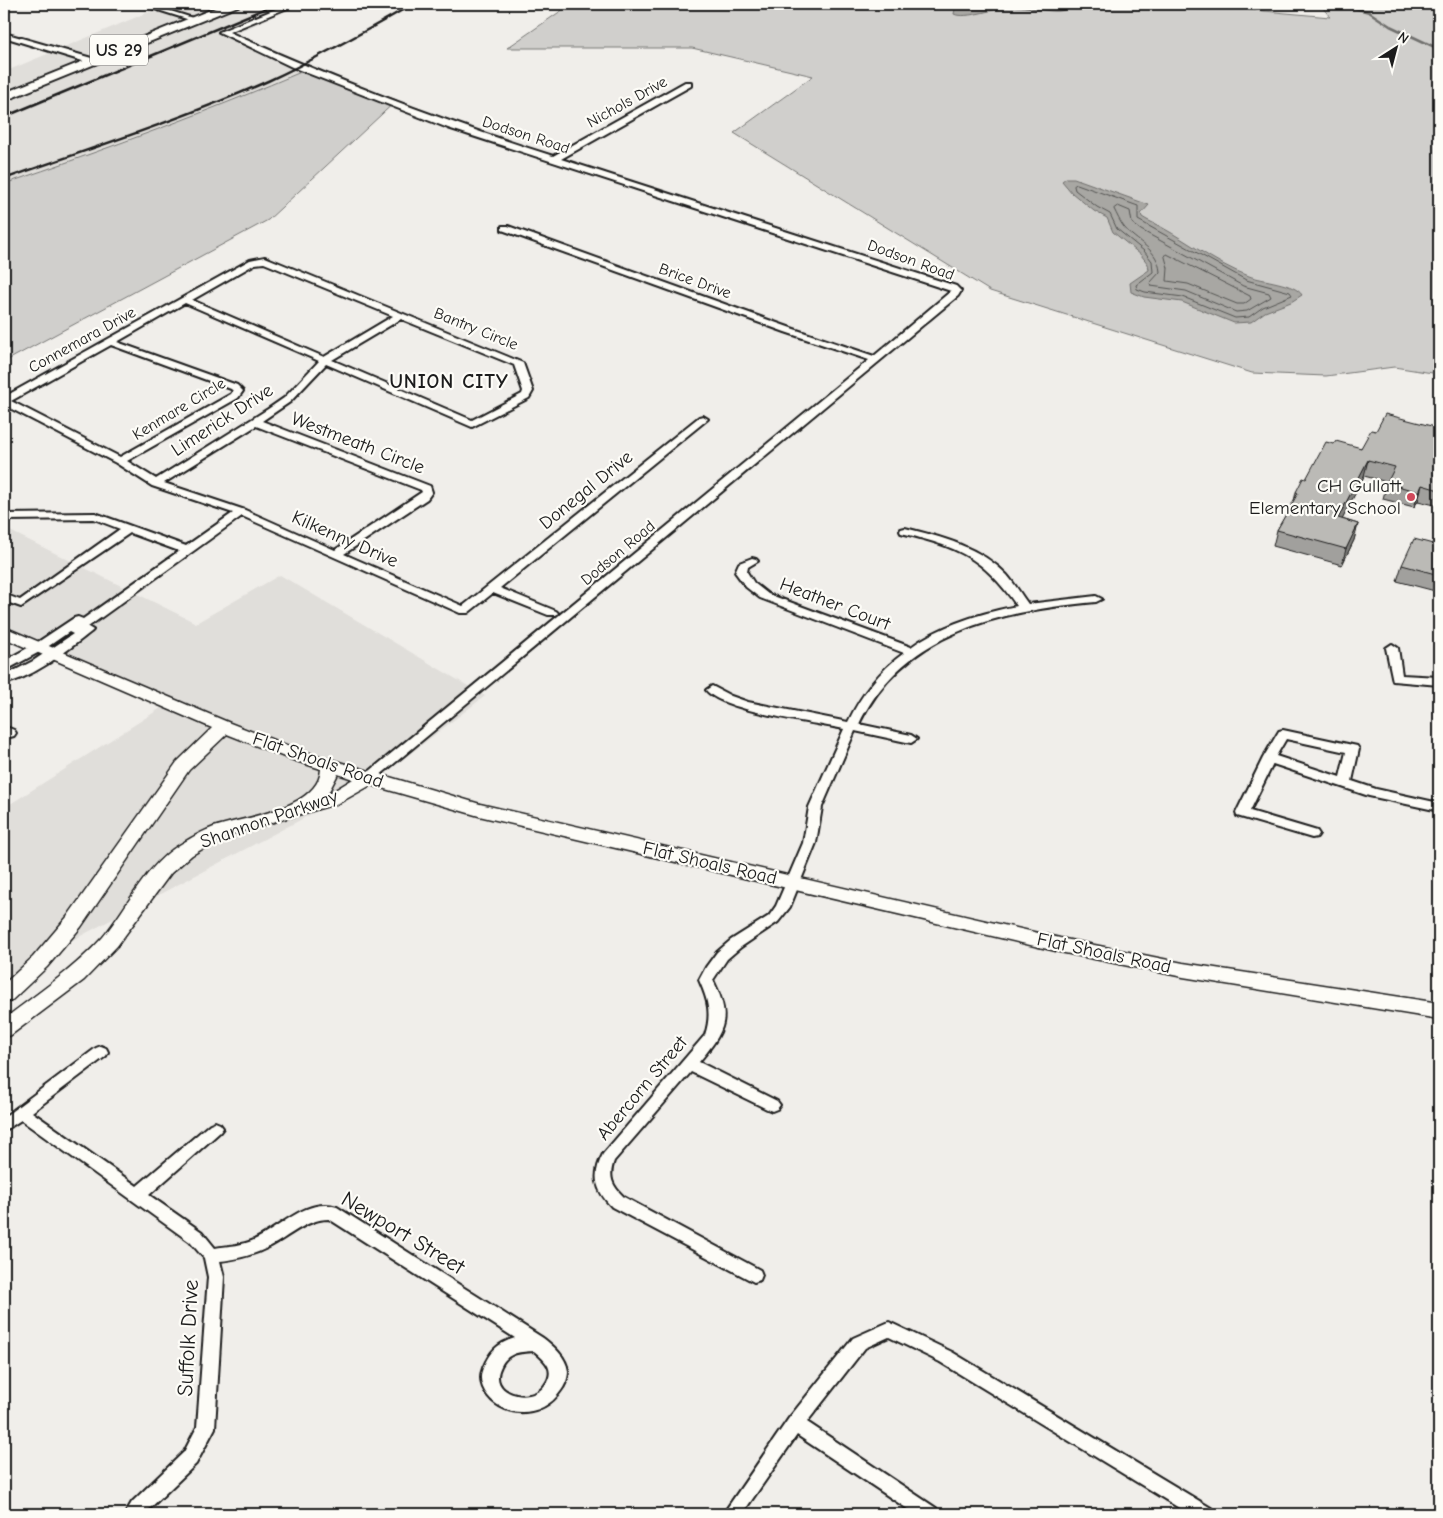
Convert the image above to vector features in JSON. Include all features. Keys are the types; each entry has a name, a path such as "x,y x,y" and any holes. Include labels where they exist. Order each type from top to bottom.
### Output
{"main road":[{"name":"US 29","path":"4,97 234,4"}],"street":[{"path":"142,4 194,20"},
{"name":"Dodson Road","path":"294,4 222,32 295,64 451,126 866,259 956,291 955,294 369,778"},
{"path":"4,35 92,62"},
{"name":"Nichols Drive","path":"553,160 688,84"},
{"name":"Brice Drive","path":"505,228 788,330 875,359"},
{"name":"Bantry Circle","path":"265,260 518,363 528,391 526,396 472,424 184,300 253,262 265,260"},
{"name":"Connemara Drive","path":"120,461 4,401 184,300"},
{"name":"Limerick Drive","path":"156,484 287,400 325,360 401,315"},
{"name":"Kenmare Circle","path":"110,342 234,387 238,391 235,396 120,461"},
{"name":"Donegal Drive","path":"492,588 703,418"},
{"name":"Westmeath Circle","path":"255,422 426,488 427,492 423,497 336,554"},
{"name":"Kilkenny Drive","path":"120,461 156,484 240,512 464,611 492,588"},
{"path":"4,666 39,647 104,617 106,608 240,512"},
{"path":"4,517 86,514 187,550"},
{"path":"4,597 21,604 129,528"},
{"path":"905,531 944,542 978,558 1003,578 1024,607"},
{"name":"Heather Court","path":"752,561 743,565 742,572 750,585 764,596 912,652"},
{"path":"492,588 552,613"},
{"name":"Abercorn Street","path":"754,1275 618,1202 608,1193 604,1183 603,1170 608,1158 711,1038 718,1021 717,1002 706,980 712,966 722,953 779,915 810,837 812,815 863,704 875,687 912,652 959,626 1024,607 1096,599"},
{"path":"4,680 29,670 56,654 74,631"},
{"name":"Flat Shoals Road","path":"4,632 224,727 293,754 480,810 1060,945 1183,970 1439,1011"},
{"path":"1392,648 1397,678 1439,681"},
{"path":"712,690 746,705 911,739"},
{"path":"4,996 40,962 74,922 183,766 224,727"},
{"path":"1312,834 1242,813 1283,734 1352,749 1344,783"},
{"path":"1269,758 1374,793 1439,807"},
{"path":"291,812 323,789 331,776 330,766"},
{"name":"Shannon Parkway","path":"4,1030 77,975 110,941 164,868 184,850 219,832 334,799 369,778"},
{"path":"4,1126 101,1052"},
{"path":"689,1064 772,1105"},
{"name":"Suffolk Drive","path":"21,1112 196,1236 211,1255 216,1277 206,1428 190,1458 134,1514"},
{"path":"138,1195 214,1128"},
{"name":"Newport Street","path":"211,1255 254,1247 276,1236 310,1214 321,1211 332,1212 537,1343"},
{"path":"732,1514 795,1424 859,1343 889,1329 946,1357 1205,1514"},
{"path":"795,1424 930,1514"}],"shaded area":[{"path":"168,4 299,4 231,36 308,69 233,101 4,184 4,72"},
{"path":"571,4 1187,4 1330,17 1320,4 1439,4 1439,374 1394,367 1326,376 1252,373 990,291 734,133 813,76 692,48 507,48"},
{"path":"308,69 397,100 268,220 4,362 4,184 157,130"},
{"path":"4,528 196,623 280,575 485,696 376,780 71,941 4,996 4,808 172,701 4,632"}],"water":[{"path":"966,4 1056,4 1066,9 1062,11 1049,11 1015,6 974,14 954,14 955,9"},
{"path":"1066,178 1074,178 1149,205 1141,214 1147,220 1236,271 1255,278 1286,285 1302,295 1291,302 1265,312 1251,322 1234,323 1182,302 1144,297 1131,292 1130,283 1149,270 1148,264 1141,255 1113,232 1107,218 1094,211 1072,193 1062,181"}],"building":[{"name":"CH Gullatt Elementary School","path":"1385,414 1439,428 1439,490 1422,485 1419,492 1387,483 1395,467 1368,460 1338,518 1358,524 1346,549 1277,530 1298,493 1296,492 1303,478 1306,479 1326,442 1334,444 1336,441 1361,448 1371,430 1376,431"},
{"path":"1439,529 1439,575 1402,565 1414,539 1433,544"}],"waterway":[{"path":"1339,4 1369,12 1390,26 1439,49"}],"railway":[{"path":"4,117 276,4"},
{"path":"4,179 170,121 236,95 323,54 413,4"}],"place":[{"name":"CH Gullatt Elementary School","path":"1411,497"}],"district":[{"name":"UNION CITY","path":"449,381"}]}
